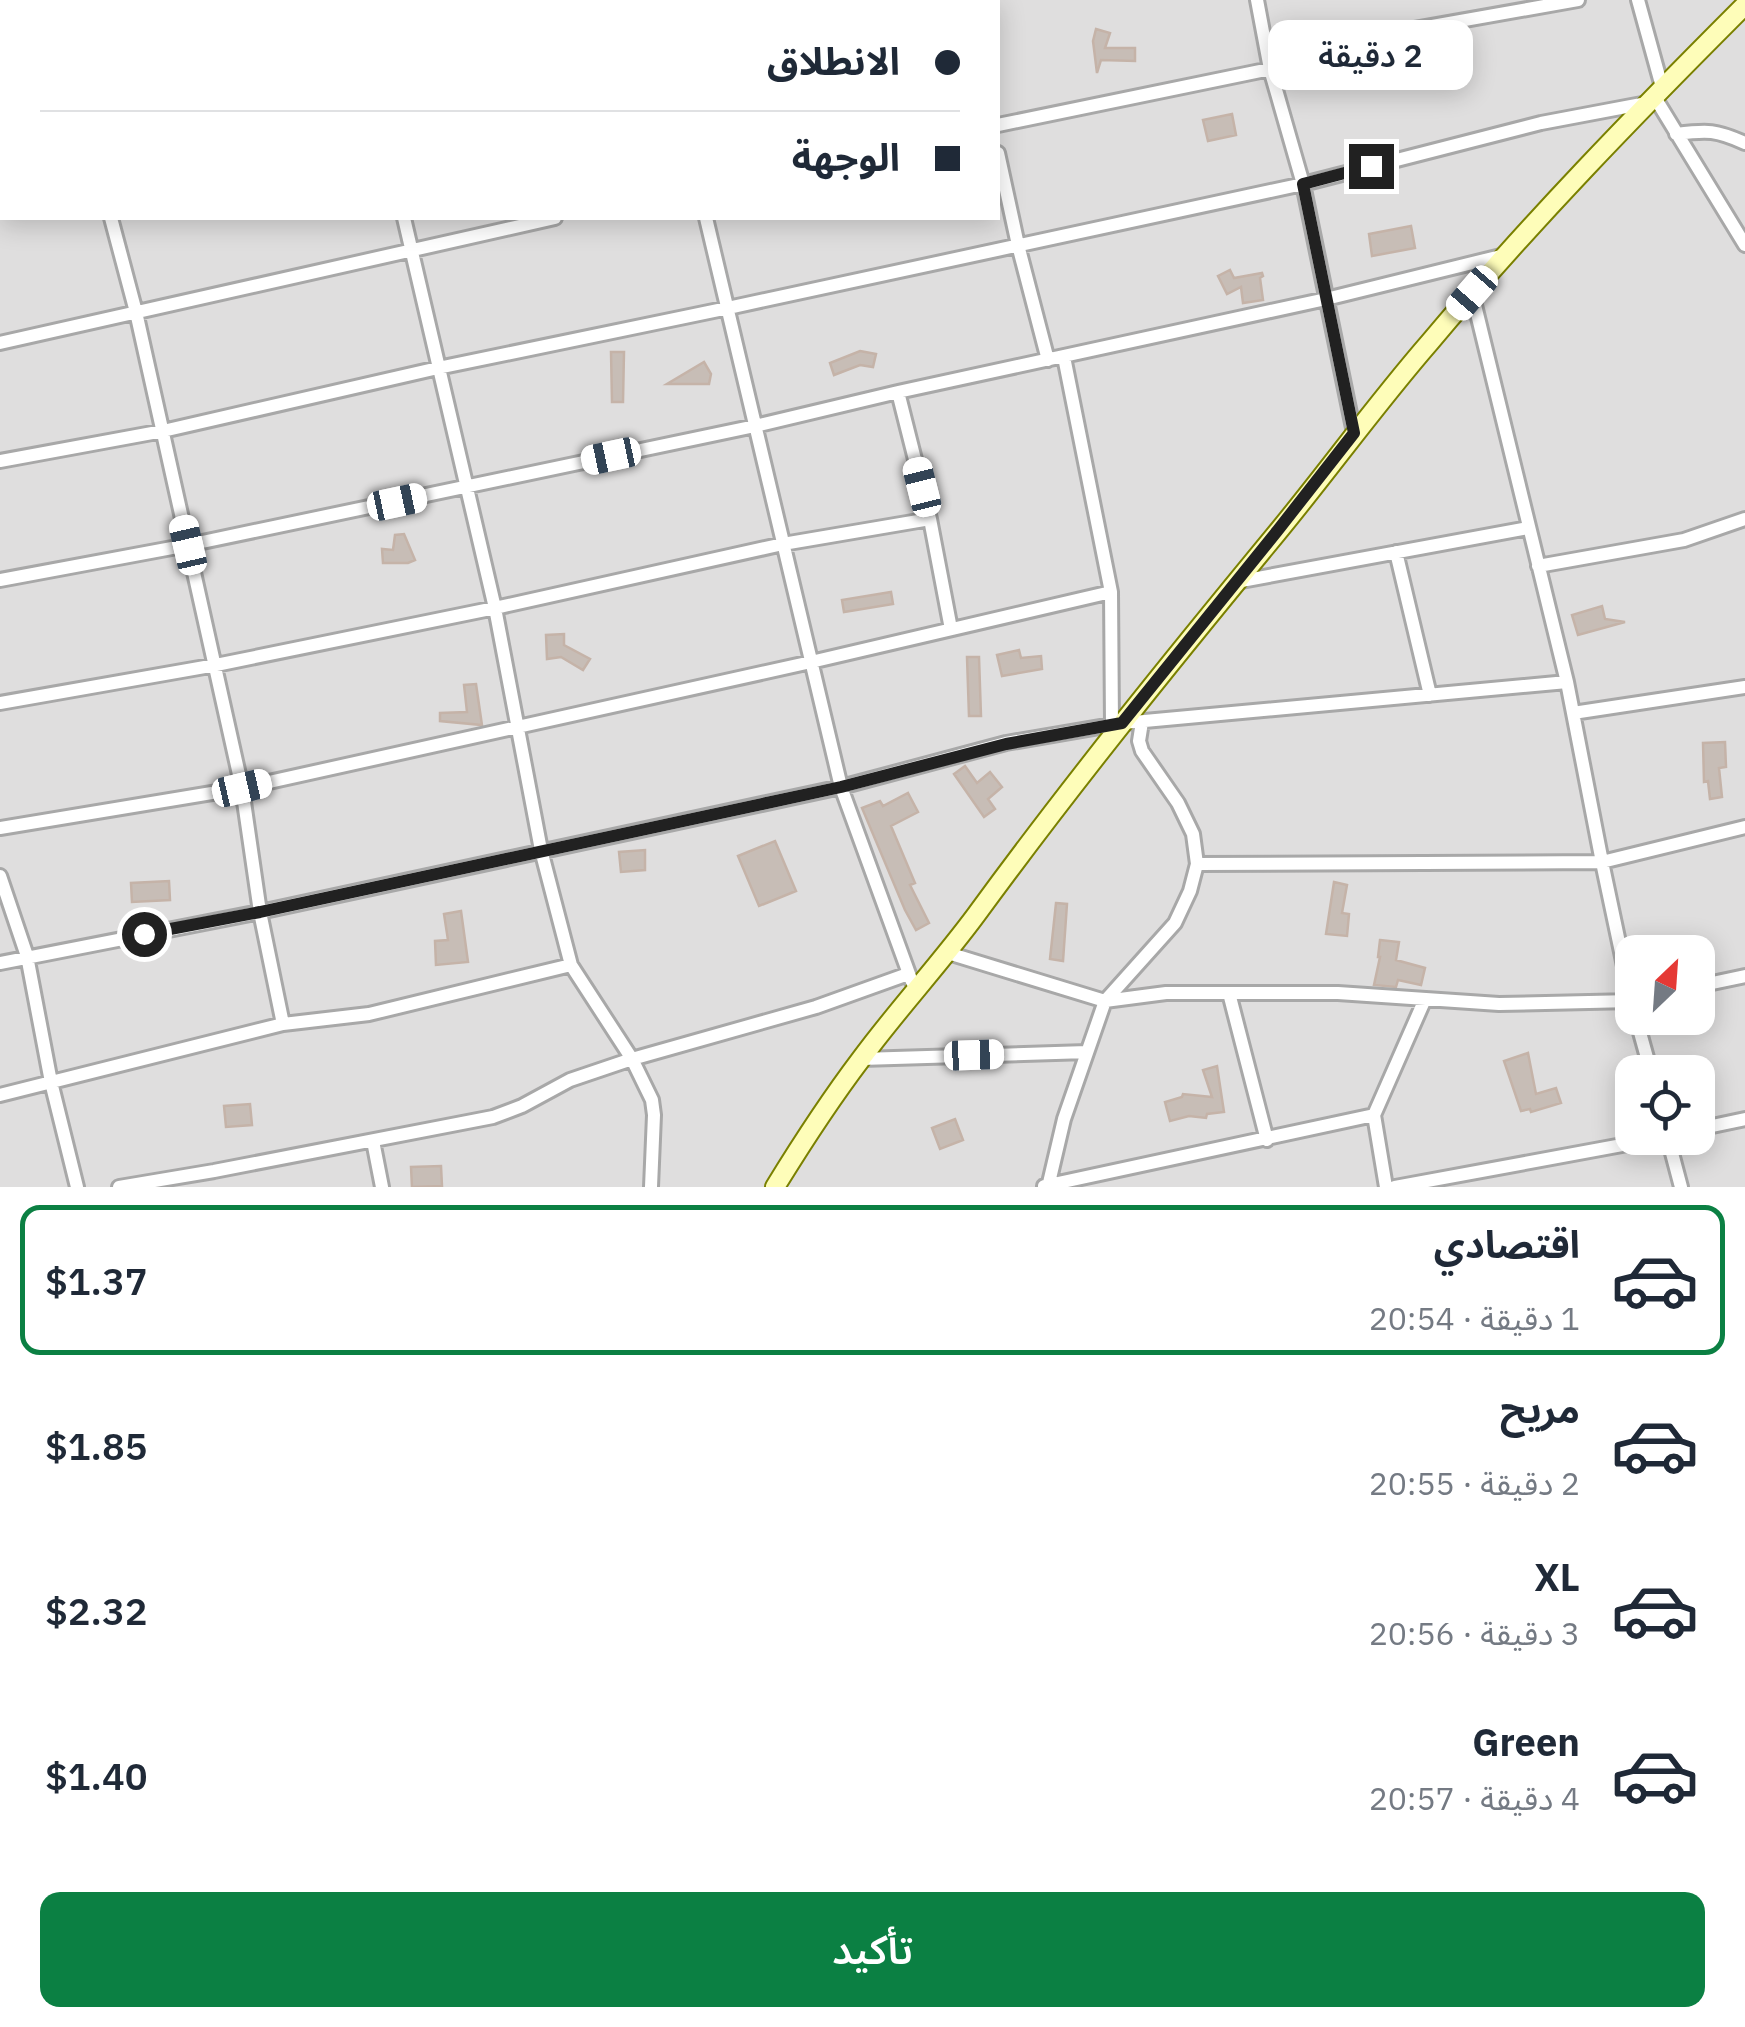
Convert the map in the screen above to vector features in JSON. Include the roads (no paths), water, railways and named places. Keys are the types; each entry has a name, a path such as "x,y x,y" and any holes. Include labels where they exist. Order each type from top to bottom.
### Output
{"main road":[{"path":"775,1187 912,982 948,954 1042,825 1354,433 1505,255 1745,5"}],"street":[{"path":"1256,0 1303,184 1354,433"},
{"path":"1000,125 1269,62 1578,0"},
{"path":"1638,0 1654,96 1745,246"},
{"path":"0,461 163,431 438,368 1303,184 1654,96"},
{"path":"1676,134 1707,130 1745,143"},
{"path":"1000,162 1048,360"},
{"path":"112,220 216,665 283,1024"},
{"path":"404,220 496,608 541,850 571,965 632,1059 652,1100 650,1187"},
{"path":"0,343 546,220"},
{"path":"119,1187 493,1117 570,1080 632,1059 912,982 841,787 706,220"},
{"path":"0,580 188,545 755,426 1326,299 1505,255"},
{"path":"1472,293 1568,682 1618,935"},
{"path":"1064,357 1111,592 1126,723 1178,803 1193,834 1197,864 1175,923 1106,1000 1064,1118 1046,1187 1374,1115"},
{"path":"898,392 930,519 951,629"},
{"path":"0,704 496,608 782,544 930,519"},
{"path":"1538,566 1684,540 1745,519"},
{"path":"1236,582 1528,528"},
{"path":"1396,552 1430,695"},
{"path":"0,828 242,788 1111,592"},
{"path":"0,963 260,912 841,787 1006,744 1126,723 1568,682"},
{"path":"1574,714 1745,687"},
{"path":"1197,864 1602,862 1745,827"},
{"path":"0,876 27,956 51,1082 77,1187"},
{"path":"948,954 1106,1000 1166,993 1338,993 1498,1004 1615,1002"},
{"path":"0,1095 283,1024 369,1014 571,965"},
{"path":"1715,982 1745,976"},
{"path":"1229,993 1267,1140"},
{"path":"1386,1187 1374,1115 1425,999"},
{"path":"861,1059 1087,1052"},
{"path":"1715,1125 1745,1118"},
{"path":"373,1141 382,1187"},
{"path":"1395,1187 1615,1146"},
{"path":"1673,1155 1681,1187"}]}
